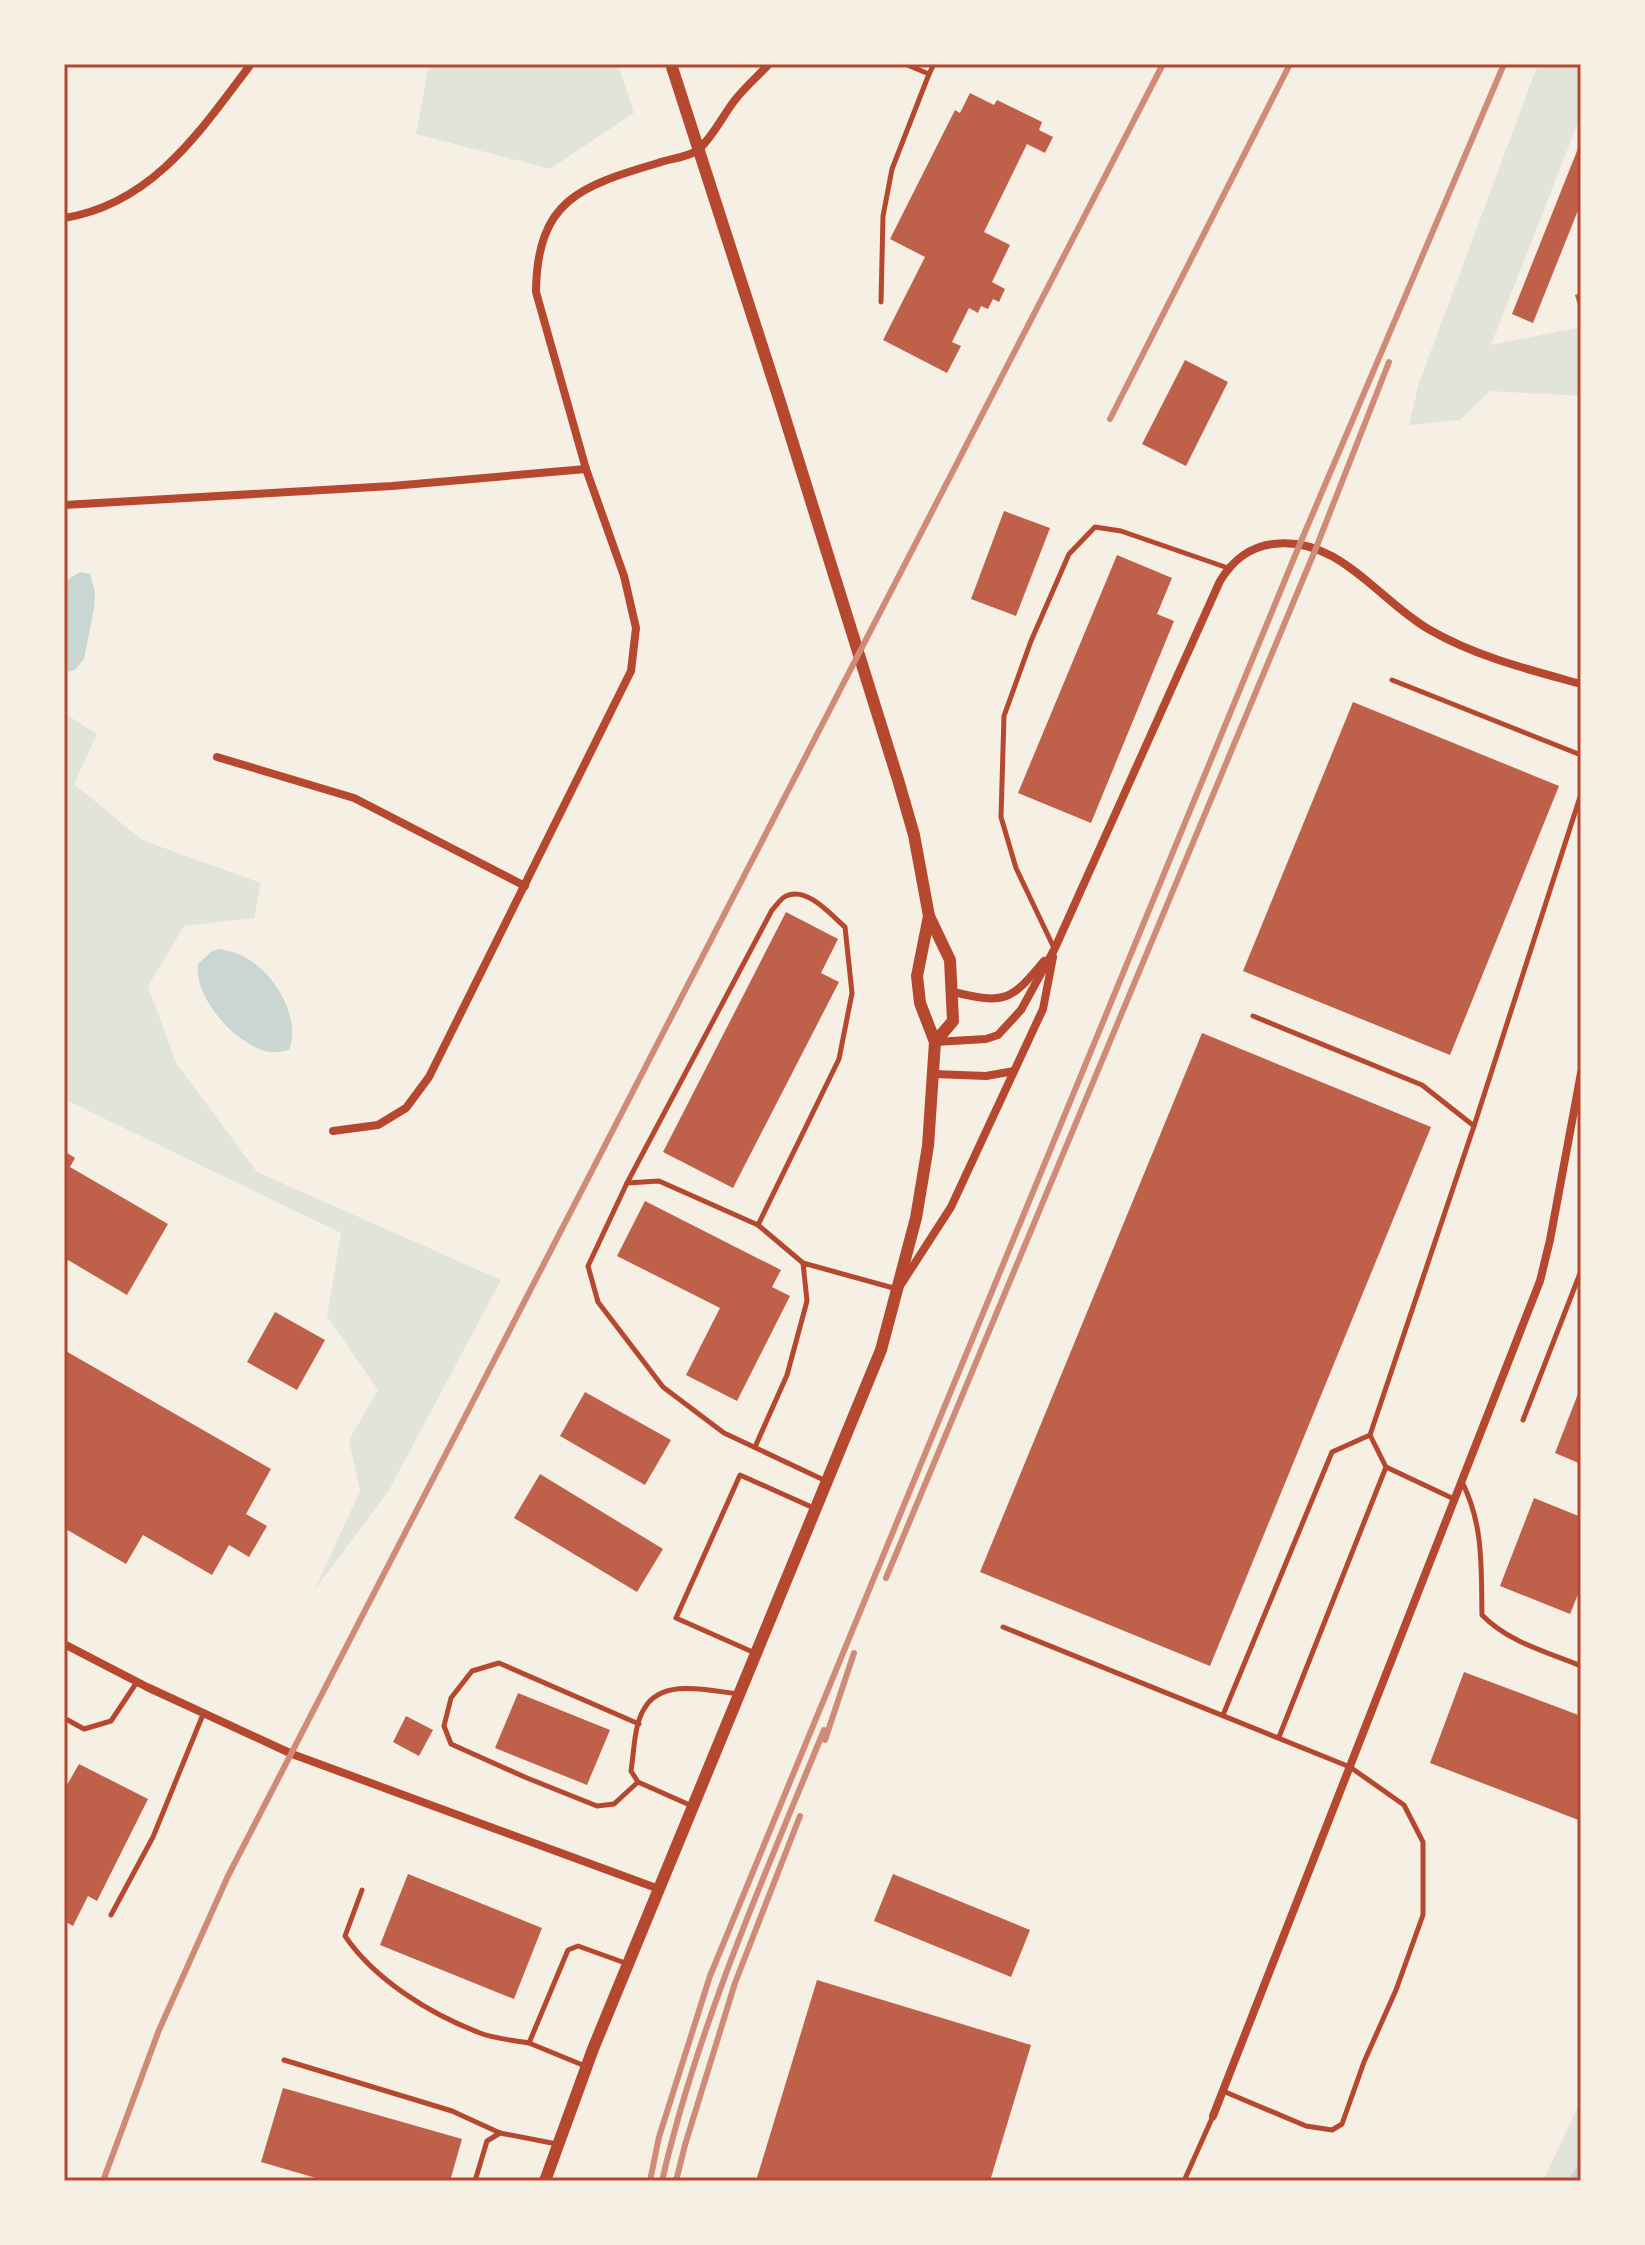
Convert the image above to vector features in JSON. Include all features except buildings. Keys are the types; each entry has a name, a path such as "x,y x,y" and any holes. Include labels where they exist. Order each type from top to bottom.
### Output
{"street":[{"path":"64,218 106,208 151,181 181,154 251,64"},
{"path":"671,64 899,783 914,835 929,916 950,960 953,1021 935,1042"},
{"path":"333,1131 378,1125 406,1108 429,1077 631,671 636,628 624,576 586,469 536,292 536,264 543,239 553,218 572,196 602,179 698,151 737,97 769,64"},
{"path":"64,505 392,486 586,469"},
{"path":"935,1042 986,1039 998,1035 1021,1010 1055,948 1228,568 1241,556 1262,546 1284,542 1316,548 1348,566 1406,615 1432,631 1490,657 1581,684"},
{"path":"217,757 354,798 525,886"},
{"path":"545,2181 586,2067 881,1350 916,1218 928,1146 935,1042 920,1003 917,976 929,916"},
{"path":"953,992 990,1001 1009,996 1025,984 1055,948"},
{"path":"898,1290 951,1207 1043,1009 1055,948"},
{"path":"934,1074 986,1076 1014,1071"},
{"path":"1213,2116 1540,1281 1578,1102 1581,1073"},
{"path":"64,1644 137,1682 292,1754 659,1889"}],"lane":[{"path":"905,64 929,74"},
{"path":"881,302 883,216 892,169 934,64"},
{"path":"1055,948 1016,868 1001,817 1004,716 1031,641 1069,554 1095,527 1121,531 1228,568"},
{"path":"1392,680 1581,755"},
{"path":"1454,1499 1386,1467 1370,1435 1581,794"},
{"path":"758,1225 839,1059 852,993 845,927 818,903 799,894 785,896 772,910 627,1183 588,1266 598,1302 663,1387 724,1433 827,1481"},
{"path":"1253,1016 1422,1085 1474,1126"},
{"path":"627,1183 659,1181 758,1225 803,1263 898,1290"},
{"path":"755,1447 787,1375 807,1301 803,1263"},
{"path":"1523,1420 1581,1271"},
{"path":"1223,1715 1332,1452 1370,1435"},
{"path":"1279,1737 1386,1467"},
{"path":"756,1654 676,1618 740,1475 816,1509"},
{"path":"1461,1481 1473,1503 1483,1560 1482,1615 1492,1626 1515,1640 1581,1666"},
{"path":"1003,1627 1350,1767 1404,1805 1423,1842 1423,1915 1342,2124 1332,2130 1306,2126 1223,2091"},
{"path":"638,1782 614,1804 597,1806 451,1744 444,1726 451,1698 472,1671 499,1663 639,1724"},
{"path":"64,1718 84,1729 111,1721 137,1682"},
{"path":"693,1806 638,1782 631,1771 644,1707 663,1693 688,1688 739,1694"},
{"path":"111,1915 153,1837 204,1711"},
{"path":"362,1890 345,1936 381,1974 421,2005 482,2034 529,2043 586,2067"},
{"path":"529,2043 568,1950 578,1946 628,1964"},
{"path":"284,2060 452,2111 500,2133 557,2144"},
{"path":"1184,2181 1213,2116"},
{"path":"475,2181 487,2141 500,2133"}],"shaded area":[{"path":"429,64 618,64 634,113 550,169 416,134"},
{"path":"1538,64 1581,64 1581,115 1491,345 1581,327 1581,396 1490,391 1460,420 1409,425 1419,383"},
{"path":"80,572 90,574 95,593 94,608 84,659 75,670 64,673 64,582"},
{"path":"64,713 97,734 74,784 142,840 261,883 254,918 184,926 148,986 176,1063 257,1172 501,1280 389,1490 314,1591 360,1491 349,1440 378,1390 327,1316 341,1233 64,1099"},
{"path":"219,949 248,959 276,987 284,999 292,1025 289,1050 270,1052 257,1048 231,1030 210,1005 203,991 198,964"},
{"path":"1581,2100 1581,2181 1543,2181"}],"waterway":[{"path":"1571,2181 1581,2166"}],"railway":[{"path":"103,2181 159,2030 228,1876 1163,64"},
{"path":"1110,419 1290,64"},
{"path":"650,2181 659,2137 710,1976 1299,546 1504,64"},
{"path":"886,1578 1316,548 1389,362"},
{"path":"825,1740 854,1653"},
{"path":"662,2181 713,2009 824,1730"},
{"path":"676,2181 735,1983 800,1816"}]}
